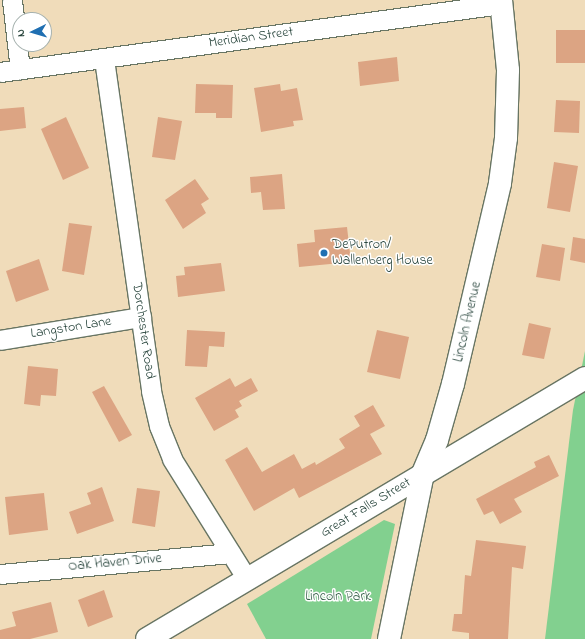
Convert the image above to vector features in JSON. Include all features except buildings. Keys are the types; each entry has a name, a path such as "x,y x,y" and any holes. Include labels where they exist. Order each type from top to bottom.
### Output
{"street":[{"path":"12,0 20,70"},
{"name":"Meridian Street","path":"0,72 104,59 501,2"},
{"name":"Lincoln Avenue","path":"389,639 423,473 437,440 453,384 502,176 506,138 508,70 501,2"},
{"name":"Dorchester Road","path":"104,59 151,391 159,426 172,459 247,580"},
{"name":"Langston Lane","path":"0,340 141,317"},
{"name":"Great Falls Street","path":"147,639 423,473 585,378"},
{"name":"Oak Haven Drive","path":"0,574 230,553"}],"green space":[{"path":"585,351 585,639 545,639 573,410"},
{"name":"Lincoln Park","path":"384,520 395,524 371,639 266,639 247,604"}],"place":[{"name":"DePutron/ Wallenberg House","path":"324,253"}]}
